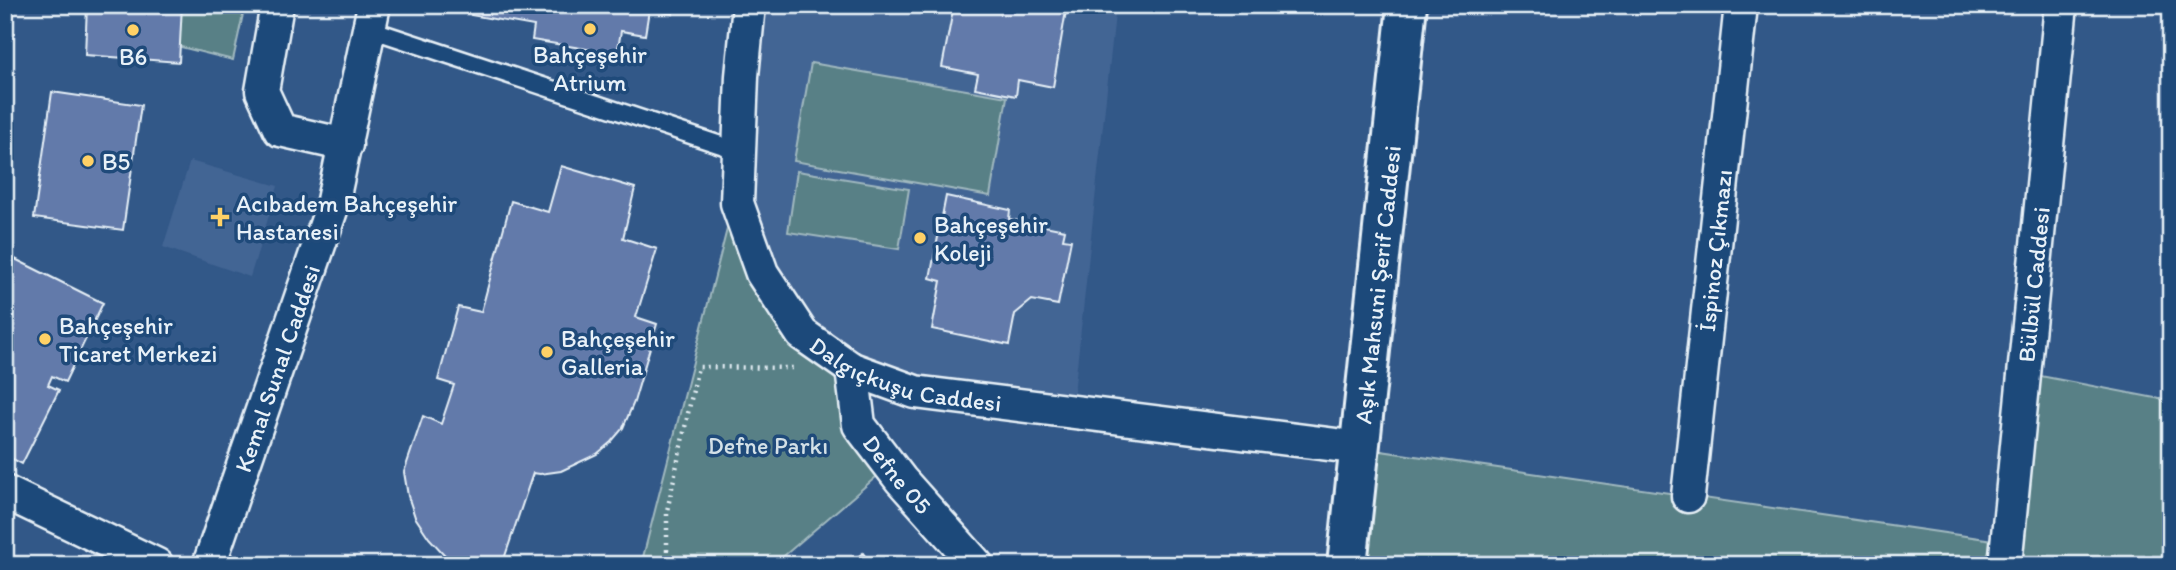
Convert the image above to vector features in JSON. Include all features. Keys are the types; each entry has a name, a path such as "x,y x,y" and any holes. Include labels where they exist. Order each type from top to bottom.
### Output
{"street":[{"path":"277,5 262,91 280,130 346,145"},
{"name":"Dalgıçkuşu Caddesi","path":"749,5 742,76 737,203 762,273 802,334 852,369 915,392 1360,448"},
{"name":"Aşık Mahsuni Şerif Caddesi","path":"1347,565 1407,5"},
{"name":"İspinoz Çıkmazı","path":"1688,496 1741,5"},
{"name":"Bülbül Caddesi","path":"2005,565 2062,5"},
{"name":"Kemal Sunal Caddesi","path":"209,565 331,210 372,17"},
{"name":"Defne 05","path":"852,369 859,425 901,480 977,565"},
{"path":"5,492 157,565"}],"lane":[{"path":"372,17 739,151"}],"path":[{"path":"667,565 667,511 698,367 801,368"}],"shaded area":[{"name":"Bahçeşehir Koleji","path":"749,5 1116,5 1072,412 915,392 802,334 737,203"},
{"name":"Acıbadem Bahçeşehir Hastanesi","path":"190,161 278,186 250,277 163,247"}],"green space":[{"path":"182,5 245,5 233,60 173,45"},
{"path":"811,63 1007,97 990,196 794,161"},
{"path":"797,171 909,189 899,249 788,232"},
{"name":"Defne Parkı","path":"737,190 762,273 852,369 890,465 778,561 777,565 641,565"},
{"path":"2025,373 2171,401 2171,565 1347,565 1360,448 2007,542"}],"building":[{"name":"B6","path":"87,5 182,5 179,62 85,55"},
{"name":"Bahçeşehir Atrium","path":"473,5 674,5 673,14 649,10 645,35 621,31 617,54 532,40 534,26 471,15"},
{"path":"954,5 1067,5 1053,87 1018,80 1016,96 975,88 978,74 942,67"},
{"name":"B5","path":"52,92 141,105 123,230 34,218"},
{"name":"Bahçeşehir Galleria","path":"561,166 635,188 623,238 657,249 636,317 657,324 634,402 623,428 597,454 561,471 533,473 502,565 454,565 429,538 415,517 404,472 423,416 441,424 454,385 438,380 458,307 481,312 511,201 548,212"},
{"path":"946,196 1010,210 1009,219 1065,230 1063,239 1071,240 1058,305 1032,300 1015,314 1009,345 932,329 941,281 930,278"},
{"name":"Bahçeşehir Ticaret Merkezi","path":"5,254 103,303 65,382 52,376 48,385 59,390 22,464 5,455"},
{"path":"863,553 871,565 847,565"}],"place":[{"name":"Bahçeşehir Atrium","path":"590,29"},
{"name":"B6","path":"133,30"},
{"name":"B5","path":"88,161"},
{"name":"Acıbadem Bahçeşehir Hastanesi","path":"220,217"},
{"name":"Bahçeşehir Koleji","path":"920,238"},
{"name":"Bahçeşehir Ticaret Merkezi","path":"45,339"},
{"name":"Bahçeşehir Galleria","path":"547,352"}]}
